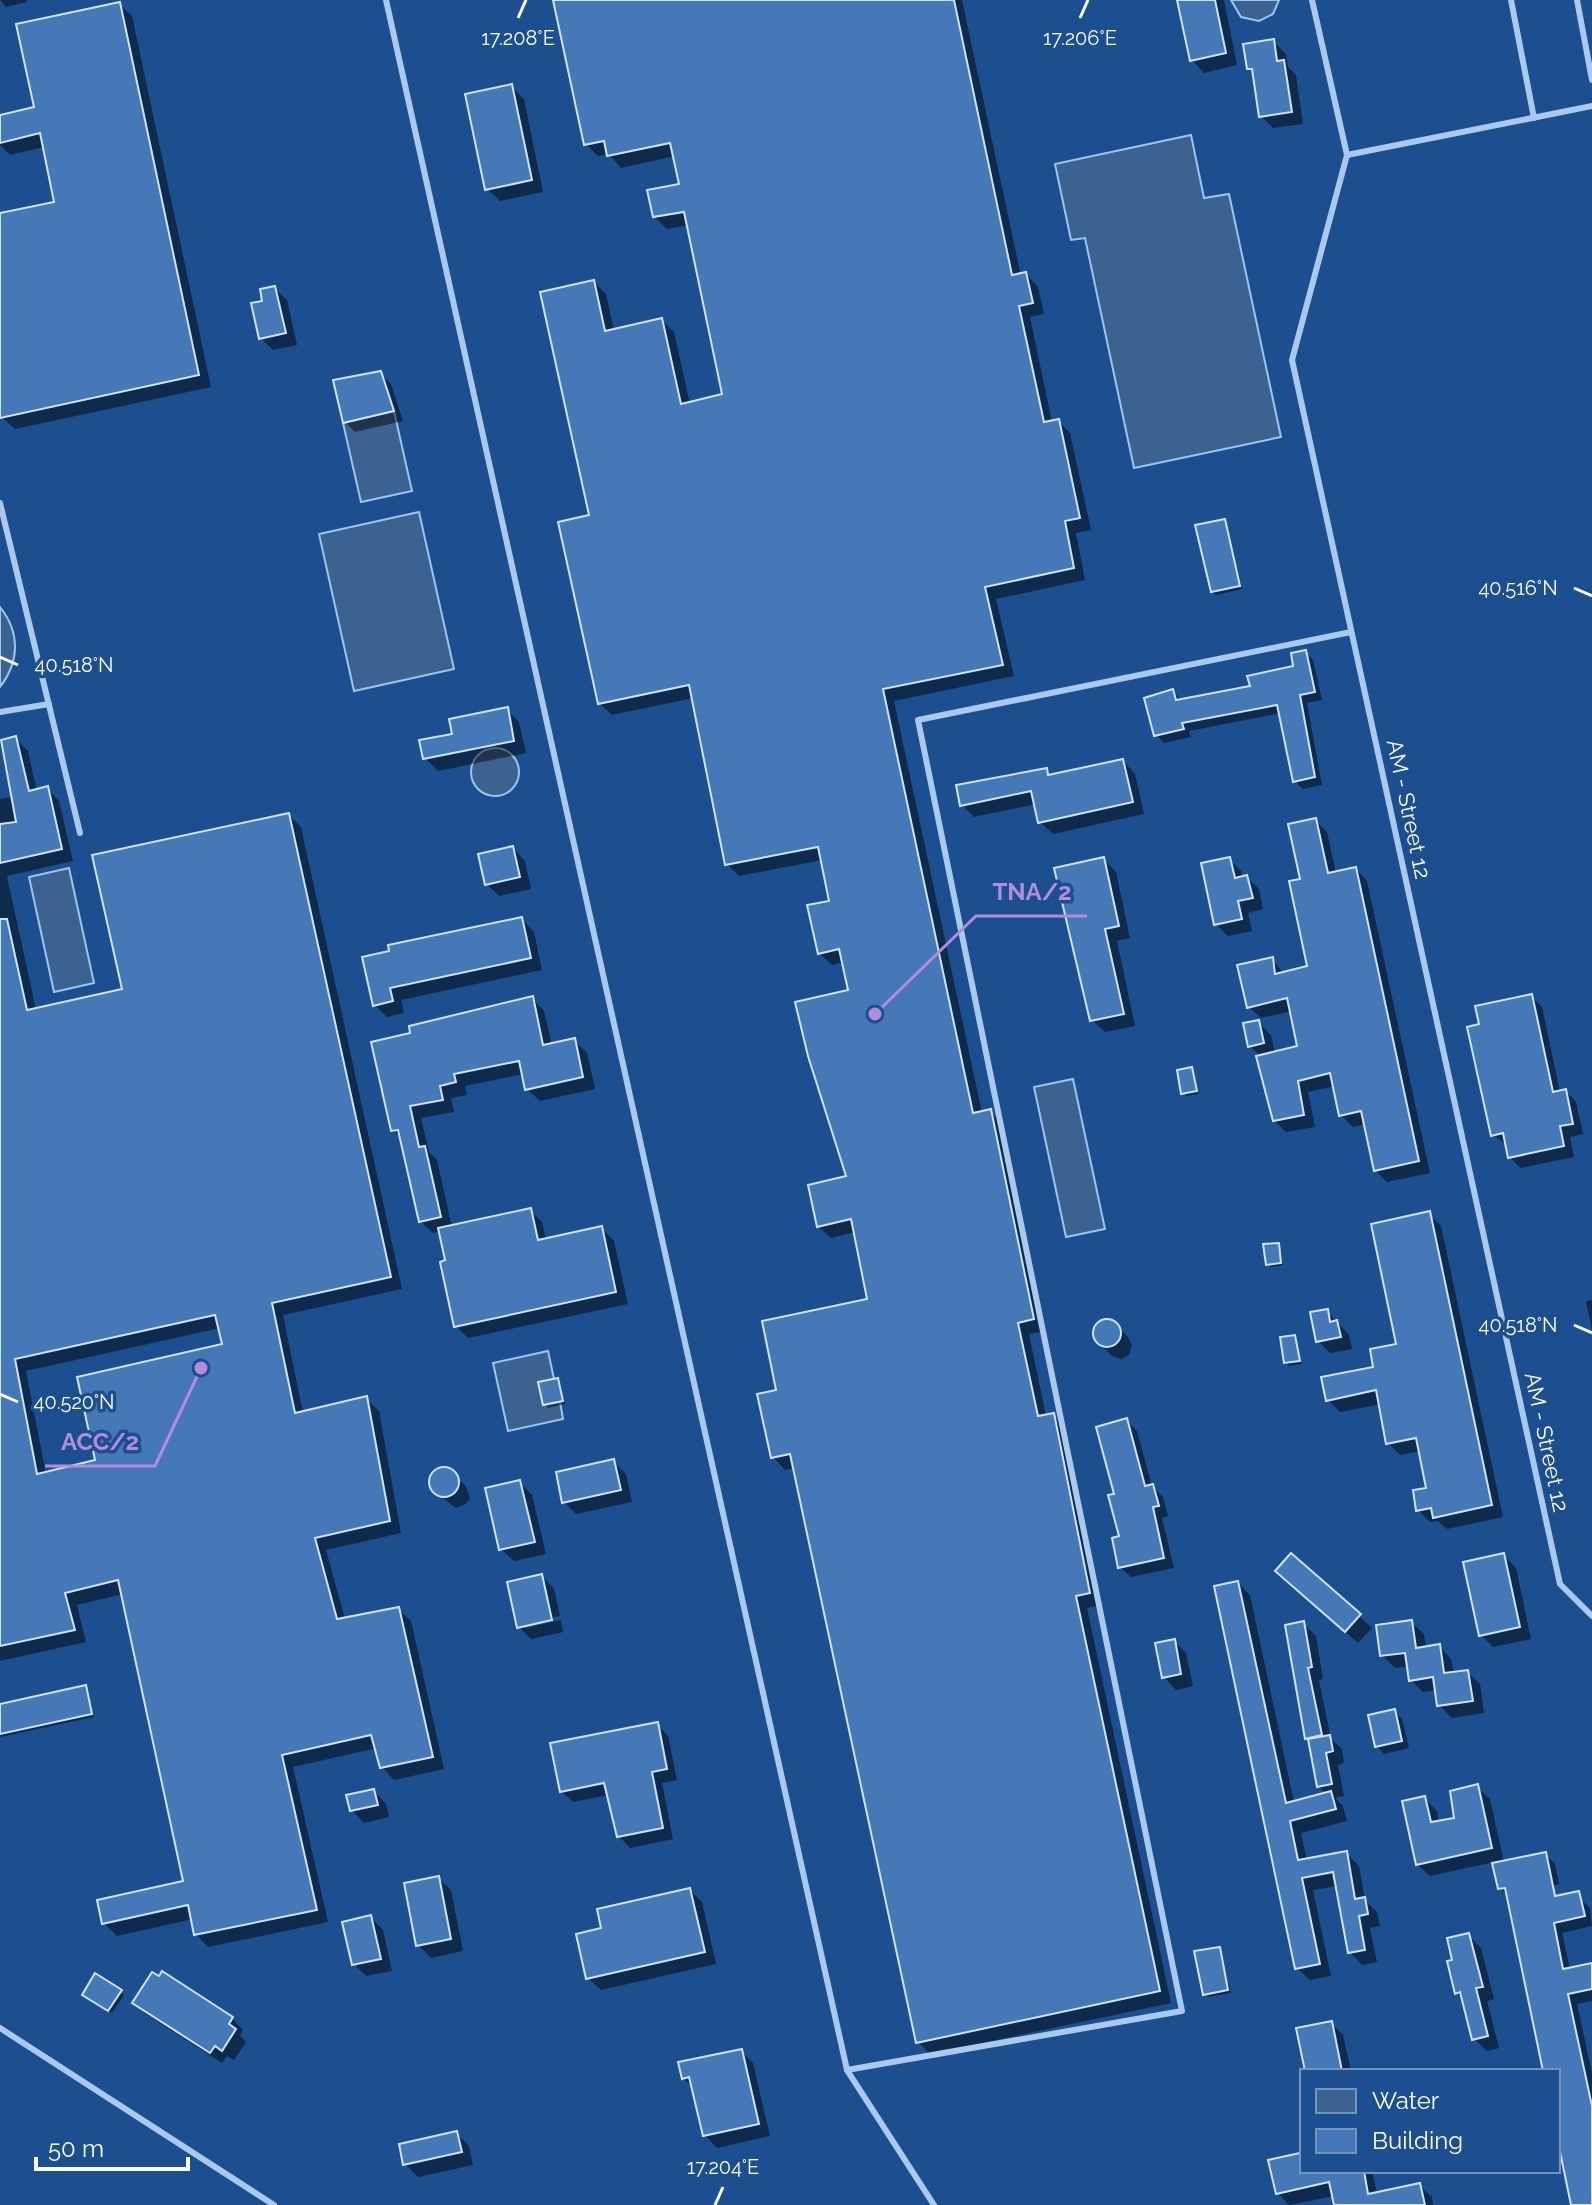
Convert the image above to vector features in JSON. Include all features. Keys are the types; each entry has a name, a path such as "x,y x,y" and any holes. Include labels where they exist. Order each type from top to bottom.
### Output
{"lane":[{"path":"386,0 847,2070 934,2205"},
{"name":"AM - Street 12","path":"1312,0 1347,155 1292,360 1560,1584 1592,1616"},
{"path":"1511,0 1534,118"},
{"path":"1577,0 1592,80"},
{"path":"1347,155 1592,106"},
{"path":"0,503 80,833"},
{"path":"847,2070 1182,2011 918,720 1351,632"},
{"path":"0,712 49,704"},
{"path":"0,2028 274,2205"}],"water":[{"path":"1231,0 1279,0 1273,14 1259,21 1241,17"},
{"path":"1191,135 1204,198 1229,194 1281,437 1134,468 1085,238 1071,240 1055,164"},
{"path":"394,411 412,491 361,502 343,423"},
{"path":"419,512 454,669 354,691 319,534"},
{"path":"0,607 11,626 15,647 11,667 0,687"},
{"path":"495,748 512,755 519,772 512,789 495,796 478,789 471,772 478,755"},
{"path":"69,868 94,983 54,992 29,877"},
{"path":"1073,1079 1105,1229 1066,1237 1034,1087"},
{"path":"548,1351 554,1379 539,1383 543,1405 560,1402 563,1419 508,1431 493,1363"}],"building":[{"path":"553,0 954,0 1012,275 1026,272 1033,303 1019,306 1044,422 1059,419 1080,518 1065,521 1074,568 985,587 1003,665 883,689 973,1113 991,1109 1034,1319 1018,1323 1038,1416 1054,1413 1090,1593 1076,1596 1160,1991 916,2043 790,1454 771,1458 757,1394 776,1390 762,1321 867,1299 851,1219 817,1227 808,1185 846,1176 808,1056 795,1002 848,990 839,949 818,954 807,905 829,901 818,847 725,865 689,685 598,704 558,522 589,515 540,292 594,280 605,331 662,318 681,404 722,394 684,212 653,217 647,190 679,184 670,143 607,156 604,141 584,145"},
{"path":"1177,0 1215,0 1226,53 1190,61"},
{"path":"120,2 199,375 0,418 0,213 54,202 40,133 0,143 0,115 34,107 16,24"},
{"path":"1274,39 1277,61 1284,60 1292,112 1259,117 1252,69 1247,69 1243,44"},
{"path":"512,84 532,180 485,190 465,94"},
{"path":"275,286 286,333 259,339 251,303 262,301 260,289"},
{"path":"381,371 394,411 343,423 333,380"},
{"path":"1225,519 1240,586 1211,592 1195,525"},
{"path":"1306,650 1315,692 1300,695 1315,777 1293,782 1277,705 1182,723 1184,729 1154,736 1144,698 1173,689 1176,700 1250,686 1247,676 1293,666 1291,653"},
{"path":"508,707 514,741 423,759 419,740 452,734 449,719"},
{"path":"16,736 29,791 48,786 62,849 0,863 0,824 16,822 1,740"},
{"path":"1123,759 1133,802 1038,823 1031,791 960,806 956,785 1047,768 1048,775"},
{"path":"289,813 391,1277 272,1303 295,1413 367,1396 390,1521 315,1538 337,1619 399,1607 433,1757 380,1768 371,1735 282,1755 317,1910 194,1935 188,1905 102,1924 97,1900 183,1881 118,1580 65,1593 75,1630 0,1646 0,919 7,919 27,1010 122,989 92,855","holes":["215,1315 222,1344 77,1377 95,1460 37,1474 15,1359"]},
{"path":"1316,818 1328,873 1356,867 1419,1161 1374,1171 1361,1111 1339,1116 1330,1073 1298,1081 1304,1115 1273,1121 1256,1056 1297,1046 1287,998 1247,1008 1237,965 1273,957 1275,974 1307,966 1289,881 1300,879 1288,824"},
{"path":"513,846 520,877 485,885 478,854"},
{"path":"1104,857 1119,926 1105,929 1124,1014 1090,1021 1054,868"},
{"path":"1230,857 1235,878 1247,875 1253,898 1238,901 1242,919 1214,925 1201,863"},
{"path":"522,917 531,958 390,988 393,1001 373,1006 362,957 389,951 388,945"},
{"path":"1532,994 1553,1092 1566,1089 1573,1124 1560,1126 1564,1146 1508,1158 1503,1133 1491,1136 1467,1027 1479,1024 1475,1006"},
{"path":"533,996 543,1045 575,1038 583,1077 525,1090 519,1061 454,1074 456,1082 440,1086 443,1100 410,1106 419,1147 425,1146 441,1217 419,1222 398,1130 391,1131 371,1042 410,1033 409,1026"},
{"path":"1259,1020 1264,1043 1248,1047 1243,1023"},
{"path":"1192,1067 1197,1091 1181,1094 1177,1070"},
{"path":"531,1208 538,1240 602,1226 616,1292 454,1327 440,1262 445,1260 438,1228"},
{"path":"1430,1211 1492,1505 1433,1518 1431,1508 1416,1511 1413,1490 1426,1488 1416,1438 1386,1444 1376,1390 1326,1401 1321,1377 1373,1367 1370,1349 1396,1344 1371,1224"},
{"path":"1279,1243 1281,1263 1266,1265 1263,1244"},
{"path":"1328,1309 1330,1322 1337,1320 1341,1337 1316,1342 1310,1312"},
{"path":"1107,1319 1117,1323 1121,1333 1117,1343 1107,1347 1097,1343 1093,1333 1097,1323"},
{"path":"1295,1335 1300,1361 1284,1363 1280,1337"},
{"path":"558,1378 563,1401 543,1405 538,1382"},
{"path":"1127,1418 1145,1486 1153,1484 1159,1506 1153,1507 1164,1558 1118,1568 1112,1538 1119,1536 1108,1495 1114,1494 1096,1427"},
{"path":"614,1459 621,1490 562,1503 556,1472"},
{"path":"444,1467 450,1468 458,1476 458,1488 450,1496 444,1497 438,1496 430,1488 429,1482 430,1476 438,1468"},
{"path":"520,1480 535,1542 499,1550 485,1488"},
{"path":"1291,1553 1361,1614 1345,1632 1275,1571"},
{"path":"1504,1553 1520,1627 1479,1636 1463,1562"},
{"path":"542,1574 552,1620 517,1628 507,1582"},
{"path":"1238,1581 1286,1803 1331,1791 1336,1809 1290,1821 1298,1860 1347,1851 1355,1899 1365,1897 1368,1914 1359,1916 1365,1950 1348,1953 1333,1872 1302,1878 1320,1964 1295,1969 1214,1586"},
{"path":"1412,1620 1416,1648 1440,1644 1444,1673 1468,1670 1473,1701 1437,1706 1433,1677 1409,1681 1405,1653 1380,1656 1376,1625"},
{"path":"1304,1621 1312,1667 1308,1668 1322,1735 1305,1739 1285,1625"},
{"path":"1175,1639 1181,1674 1162,1678 1155,1643"},
{"path":"86,1685 92,1714 0,1734 0,1704"},
{"path":"1395,1709 1402,1741 1375,1747 1368,1715"},
{"path":"658,1722 667,1769 652,1772 663,1828 617,1837 604,1783 560,1792 550,1743"},
{"path":"1330,1735 1333,1751 1326,1753 1332,1784 1317,1787 1308,1739"},
{"path":"1478,1784 1492,1848 1416,1865 1402,1801 1425,1796 1431,1822 1454,1818 1450,1791"},
{"path":"374,1789 378,1805 350,1811 346,1795"},
{"path":"1546,1852 1555,1896 1579,1891 1585,1916 1554,1923 1563,1969 1592,1963 1592,1989 1568,1994 1592,2106 1592,2205 1571,2205 1560,2152 1560,2069 1543,2069 1505,1888 1498,1889 1492,1863"},
{"path":"439,1876 451,1939 416,1946 404,1883"},
{"path":"690,1888 705,1952 586,1979 576,1934 601,1928 597,1909"},
{"path":"371,1915 381,1959 352,1965 342,1922"},
{"path":"1469,1933 1483,1987 1476,1988 1488,2036 1472,2040 1460,1992 1455,1994 1447,1961 1452,1960 1447,1938"},
{"path":"1220,1947 1228,1990 1203,1995 1194,1951"},
{"path":"162,1971 233,2017 229,2024 236,2029 222,2051 215,2046 210,2053 132,2003 152,1972 159,1976"},
{"path":"95,1973 122,1990 108,2011 82,1995"},
{"path":"1332,2021 1342,2069 1305,2069 1296,2028"},
{"path":"742,2049 759,2124 703,2136 689,2077 682,2079 678,2062"},
{"path":"457,2131 462,2152 403,2165 399,2144"},
{"path":"1300,2153 1300,2173 1364,2173 1368,2194 1420,2183 1425,2205 1334,2205 1329,2182 1276,2194 1268,2160"}],"place":[{"name":"TNA/2","path":"875,1014"},
{"name":"ACC/2","path":"201,1368"}]}
